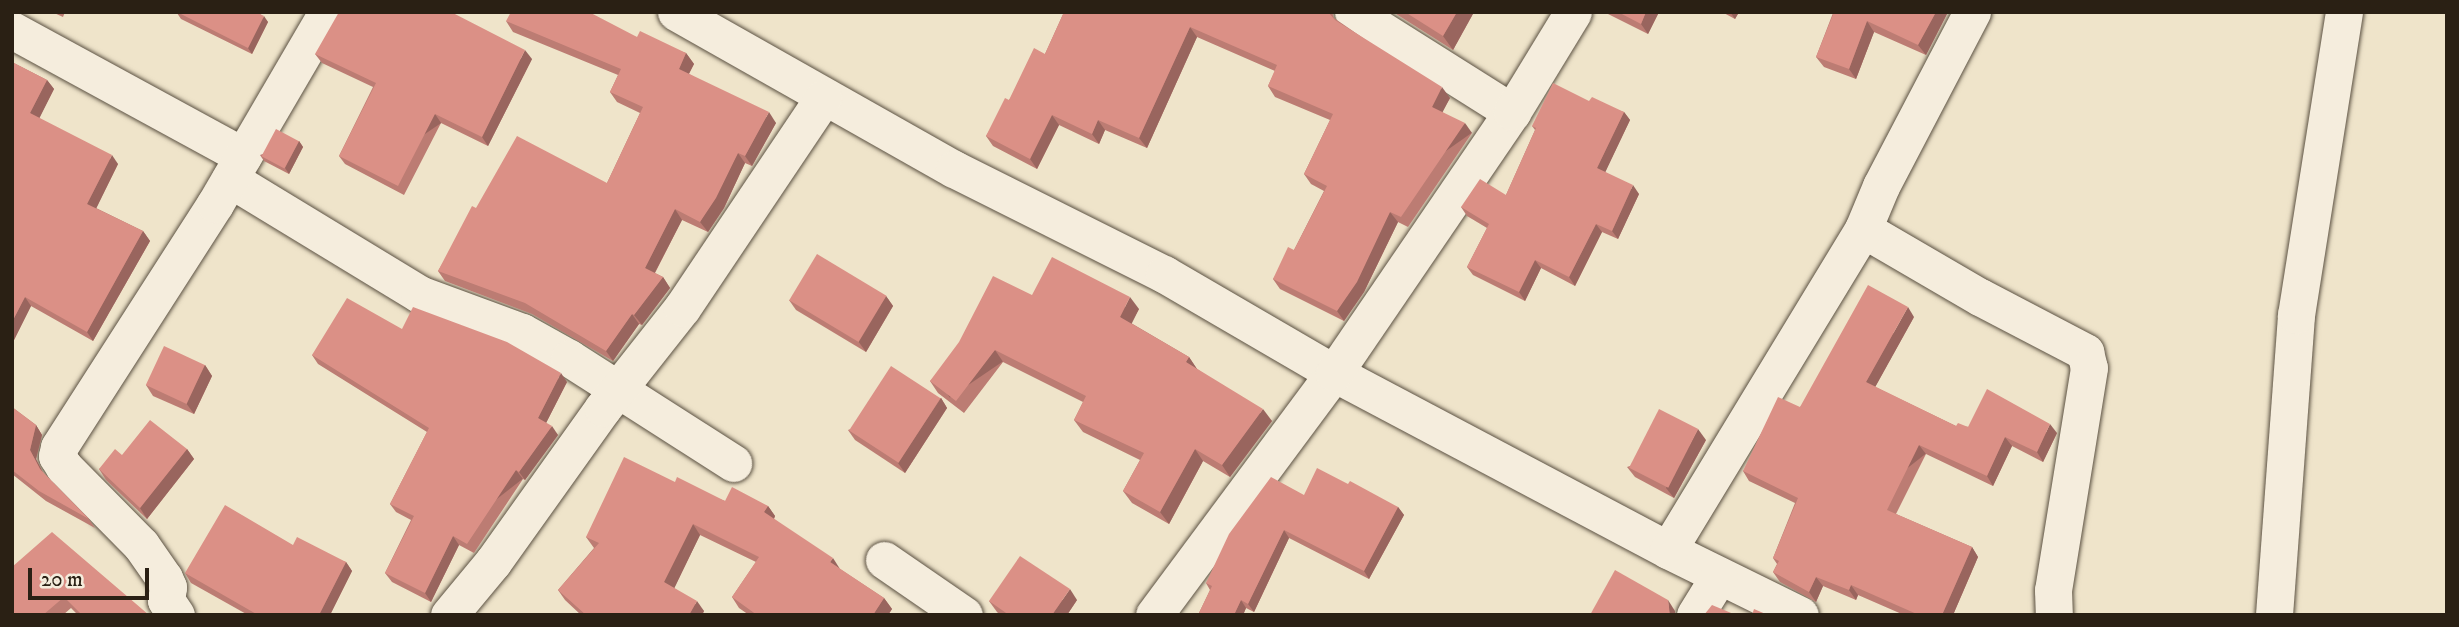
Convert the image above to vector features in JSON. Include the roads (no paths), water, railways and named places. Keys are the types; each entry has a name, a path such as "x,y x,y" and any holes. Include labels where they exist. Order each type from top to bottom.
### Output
{"street":[{"path":"176,615 166,600 168,587 164,578 141,545 64,467 57,456 62,439 237,167 327,12"},
{"path":"676,12 954,169 1164,274 1334,373 1668,550 1800,615"},
{"path":"1353,12 1512,113"},
{"path":"1154,615 1334,373 1512,113 1573,12"},
{"path":"1668,550 1863,229 1881,186 1972,12"},
{"path":"2274,615 2296,314 2344,12"},
{"path":"12,30 237,167 419,294 522,332 619,388 733,463"},
{"path":"449,615 493,562 619,388 682,308 823,97"},
{"path":"1863,229 1980,298 2085,352 2089,368 2053,590 2054,615"},
{"path":"884,561 964,615"},
{"path":"1695,615 1719,576"}]}
